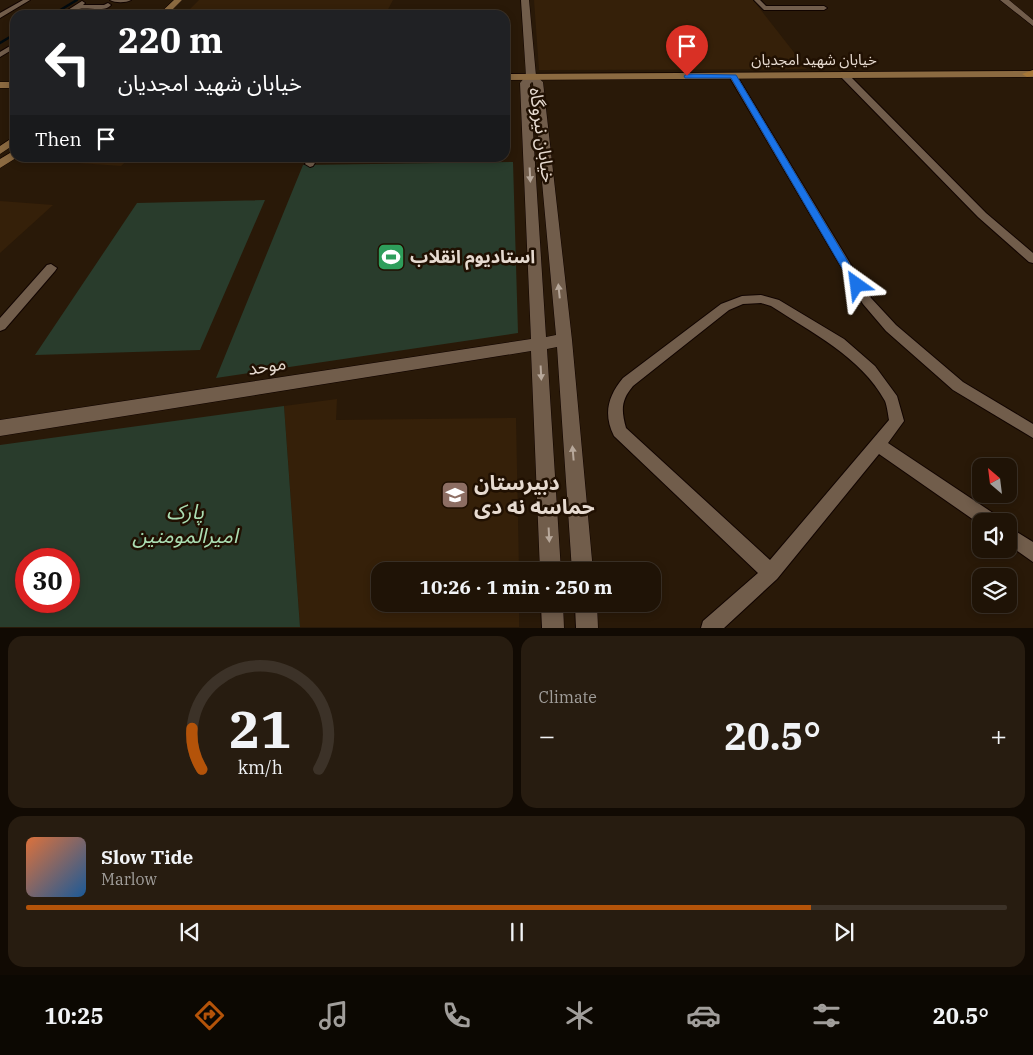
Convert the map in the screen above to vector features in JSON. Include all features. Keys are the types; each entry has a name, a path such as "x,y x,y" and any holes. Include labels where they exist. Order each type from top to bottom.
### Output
{"main road":[{"path":"169,10 181,2"},
{"name":"خیابان شهید امجدیان","path":"510,82 1031,75"},
{"name":"خیابان شهید امجدیان","path":"510,78 531,81"},
{"path":"0,151 10,143"},
{"path":"0,165 10,157"}],"street":[{"path":"10,10 27,0"},
{"path":"71,10 86,0"},
{"path":"76,7 105,8 111,3 128,0"},
{"path":"525,0 531,81"},
{"path":"757,0 764,8 824,8"},
{"path":"799,0 807,8"},
{"path":"1004,0 1033,24"},
{"path":"847,78 982,215 1033,259"},
{"path":"735,79 867,301 892,328 958,386 1033,432"},
{"name":"خیابان نیروگاه","path":"531,81 564,340 582,562"},
{"name":"خیابان نیروگاه","path":"531,81 540,344 551,562"},
{"path":"0,326 51,268"},
{"path":"710,628 771,573 897,421 892,400 870,370 839,343 774,303 761,299 742,300 724,307 628,382 616,395 614,413 619,431 771,573"},
{"name":"موحد","path":"0,428 564,340"},
{"path":"878,444 978,513"},
{"path":"1017,541 1033,554"},
{"path":"553,612 554,628"},
{"path":"587,612 588,628"}],"shaded area":[{"path":"199,0 393,0 388,10 189,10"},
{"path":"534,0 753,0 807,69 539,70"},
{"path":"64,162 126,162 121,166"},
{"path":"0,201 53,205 0,253"},
{"path":"337,399 336,420 516,418 519,562 371,562 371,612 519,612 519,627 300,627 284,406"}],"green space":[{"name":"استادیوم انقلاب","path":"513,162 518,333 216,378 303,165"},
{"path":"265,200 200,350 35,355 137,203"},
{"name":"پارک امیرالمومنین","path":"284,406 300,627 0,627 0,445"}],"waterway":[{"path":"60,10 77,0"},
{"path":"0,43 10,37"}],"place":[{"name":"استادیوم انقلاب","path":"391,257"},
{"name":"دبیرستان حماسه نه دی","path":"455,495"}],"route":[{"path":"687,76 733,76 857,285"}]}
